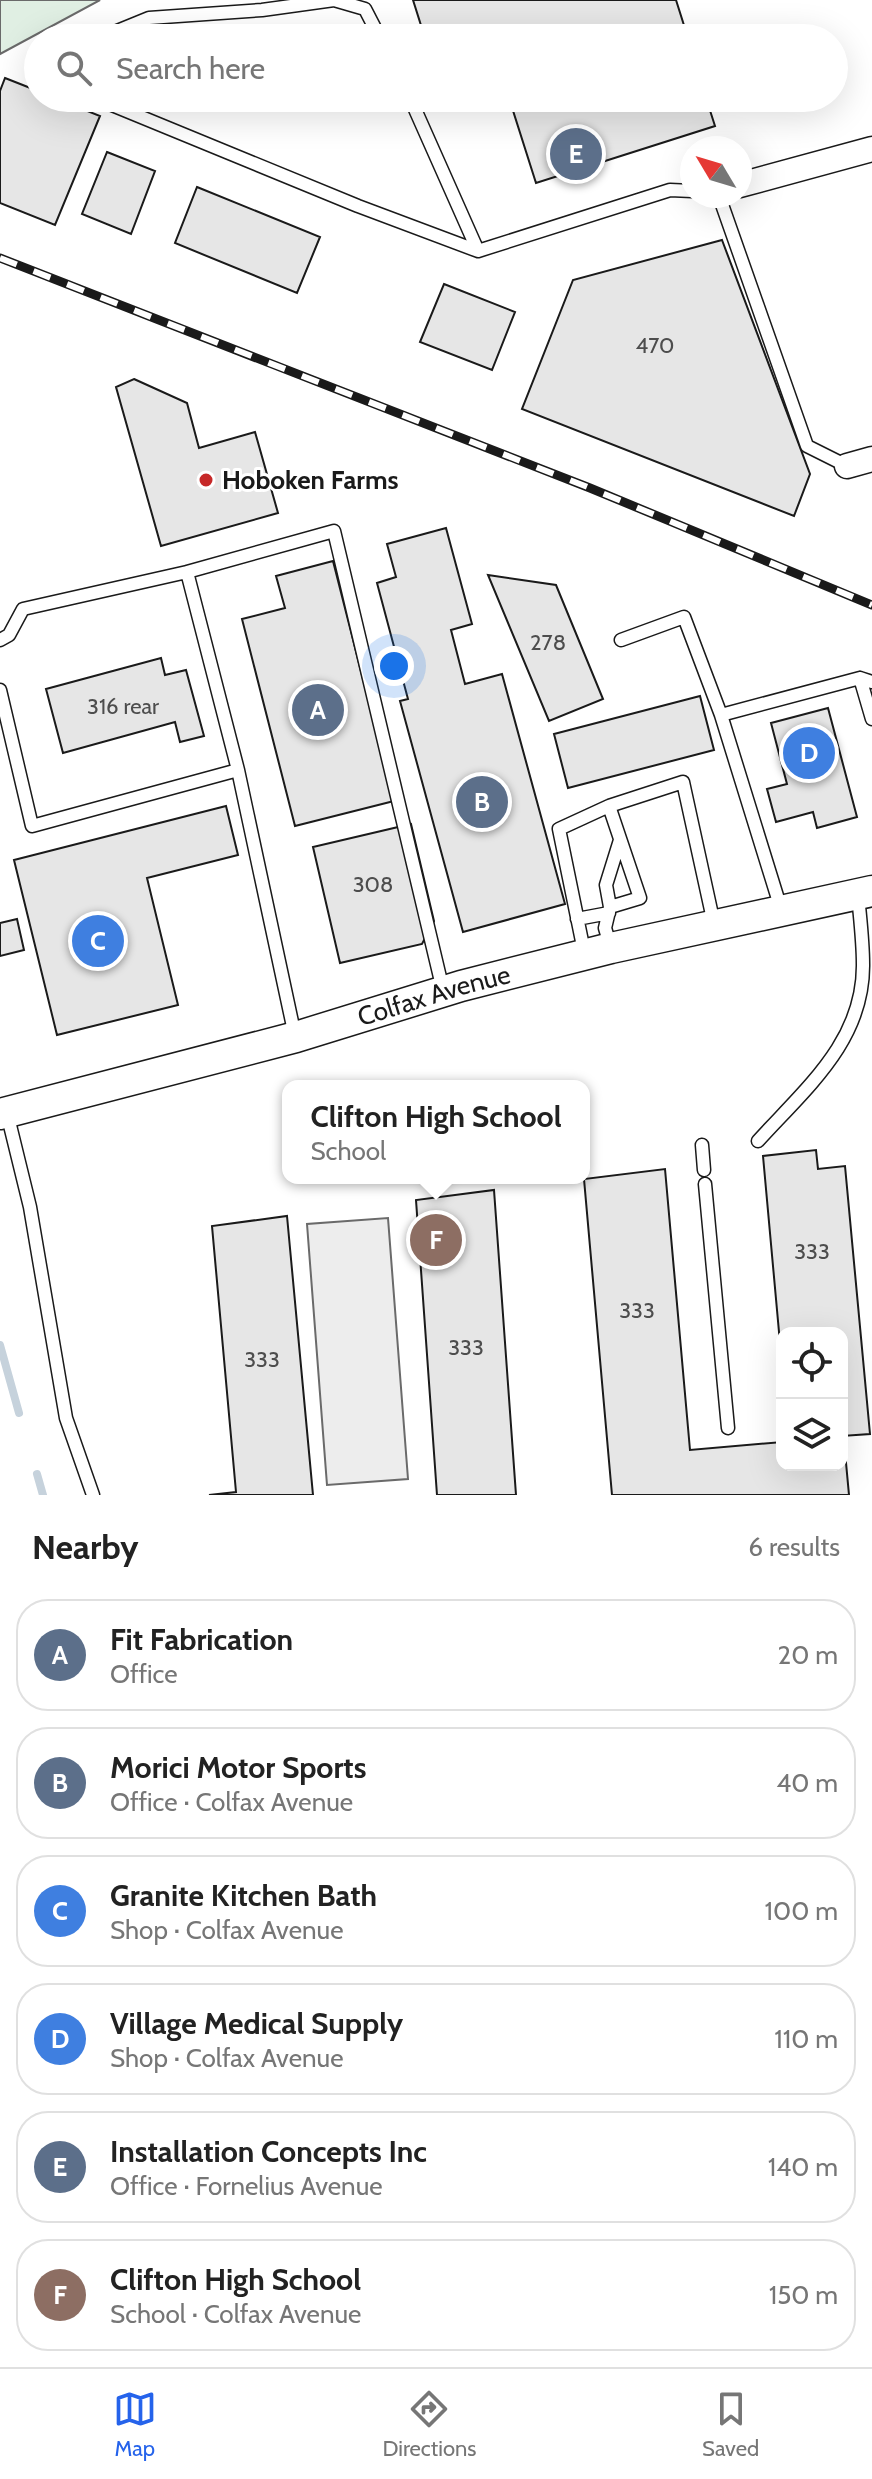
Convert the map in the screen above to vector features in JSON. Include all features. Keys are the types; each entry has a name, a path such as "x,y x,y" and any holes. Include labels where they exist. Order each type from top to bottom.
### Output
{"street":[{"path":"752,182 872,149"},
{"path":"847,466 872,459"},
{"name":"Colfax Avenue","path":"3,1113 296,1037 443,991 598,952 865,893"}],"lane":[{"path":"134,24 149,18 262,10 334,0 365,9 373,24"},
{"path":"129,112 358,206 478,251 670,190 680,190"},
{"path":"416,112 478,251"},
{"path":"723,208 807,446 847,466"},
{"path":"0,640 9,635 23,609 187,572 334,531 443,991"},
{"path":"187,572 238,770 296,1037"},
{"path":"621,640 684,617 721,715 782,912"},
{"path":"721,715 866,680 872,719"},
{"path":"0,690 32,826 238,770"},
{"path":"598,952 577,919 559,829 609,806 683,782 714,927"},
{"path":"577,919 640,898 609,806"},
{"path":"598,952 610,910 606,885 620,840"},
{"path":"758,1141 830,1061 849,1033 860,998 865,893"},
{"path":"3,1113 30,1207 66,1418 93,1495"},
{"path":"702,1145 704,1170"},
{"path":"705,1184 728,1428"}],"green space":[{"path":"0,0 100,0 56,24 24,24 24,41 0,54"}],"shaded area":[{"path":"388,1218 408,1479 327,1485 307,1224"}],"building":[{"path":"413,0 676,0 684,24 421,24"},
{"path":"5,78 24,85 24,112 90,112 100,116 55,225 0,203 0,91"},
{"path":"513,112 710,112 715,126 536,183"},
{"path":"107,152 155,171 131,234 82,214"},
{"path":"197,187 320,237 297,293 175,243"},
{"path":"722,240 810,474 794,516 522,409 573,280"},
{"path":"444,284 515,312 492,370 420,342"},
{"name":"Hoboken Farms","path":"134,379 187,403 199,448 255,432 278,513 161,546 116,387"},
{"path":"446,528 472,624 451,630 465,684 502,674 565,904 463,932 400,701 408,699 377,583 396,577 387,544"},
{"path":"333,561 394,801 295,826 242,619 285,608 276,576"},
{"path":"488,575 556,585 603,699 549,721"},
{"path":"161,658 165,675 186,670 204,736 180,742 175,722 63,753 46,689"},
{"path":"700,696 714,750 568,788 554,734"},
{"path":"828,708 857,817 817,828 813,812 776,822 767,789 787,784 771,723"},
{"path":"226,806 238,855 147,878 178,1005 57,1035 14,860"},
{"path":"411,824 434,921 422,944 340,963 313,847"},
{"path":"17,919 24,950 0,956 0,923"},
{"path":"816,1150 818,1169 845,1166 870,1434 848,1436 848,1327 779,1327 763,1156"},
{"path":"665,1169 690,1450 776,1443 776,1471 847,1471 849,1495 612,1495 584,1184 590,1184 590,1178"},
{"path":"494,1190 516,1495 437,1495 416,1200"},
{"path":"287,1216 313,1495 209,1495 236,1492 212,1226"}],"waterway":[{"path":"0,1345 19,1413"},
{"path":"37,1474 43,1495"}],"railway":[{"path":"0,258 590,488 872,605"}],"place":[{"name":"Installation Concepts Inc","path":"576,154"},
{"name":"Hoboken Farms","path":"206,480"},
{"name":"Fit Fabrication","path":"318,710"},
{"name":"Village Medical Supply","path":"809,753"},
{"name":"Morici Motor Sports","path":"482,802"},
{"name":"Granite Kitchen Bath","path":"98,941"},
{"name":"Clifton High School","path":"436,1240"}]}
